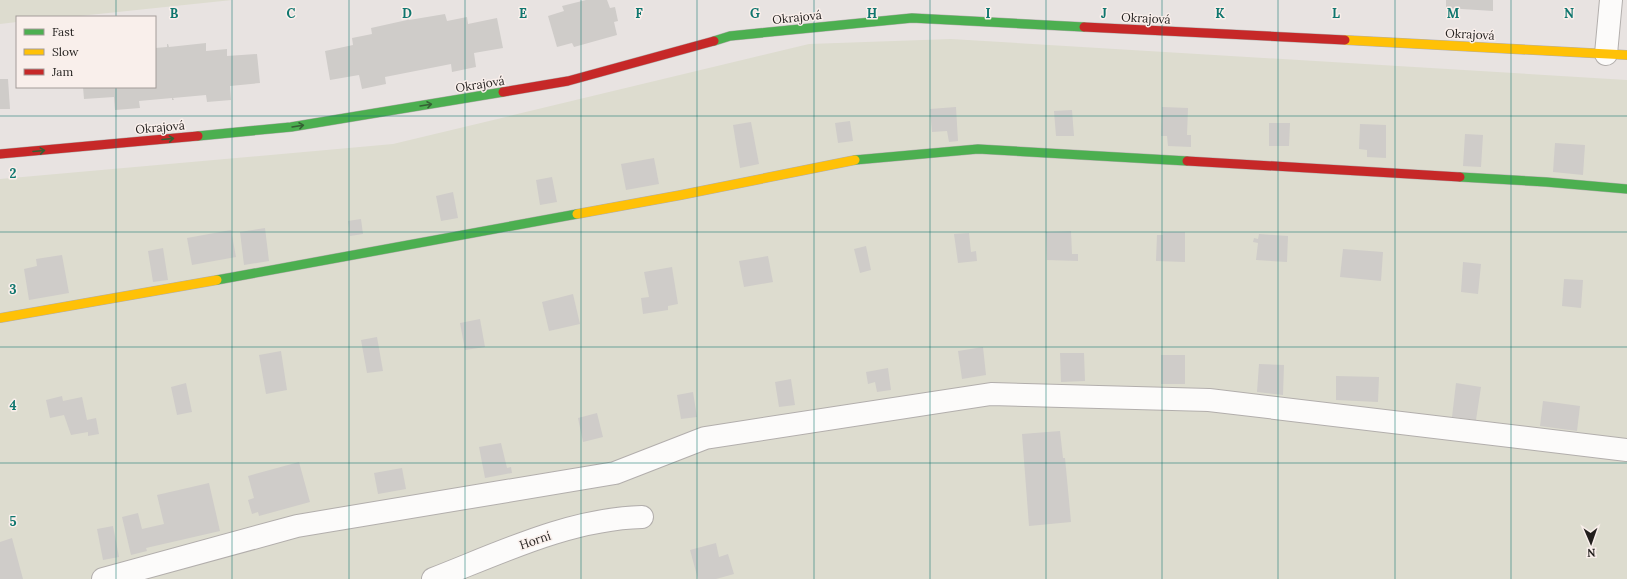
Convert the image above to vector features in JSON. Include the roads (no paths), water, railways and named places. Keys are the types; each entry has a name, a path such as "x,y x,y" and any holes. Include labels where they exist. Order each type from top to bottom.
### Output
{"street":[{"path":"1611,0 1617,54"},
{"name":"Okrajová","path":"0,154 291,127 568,81 730,36 912,18 1617,54"},
{"path":"0,318 251,274 681,195 858,159 978,149 1546,182 1627,189"},
{"path":"103,579 297,526 615,473 705,438 991,394 1209,400 1627,450"},
{"name":"Horní","path":"433,579 546,536 622,518 642,517"}]}
